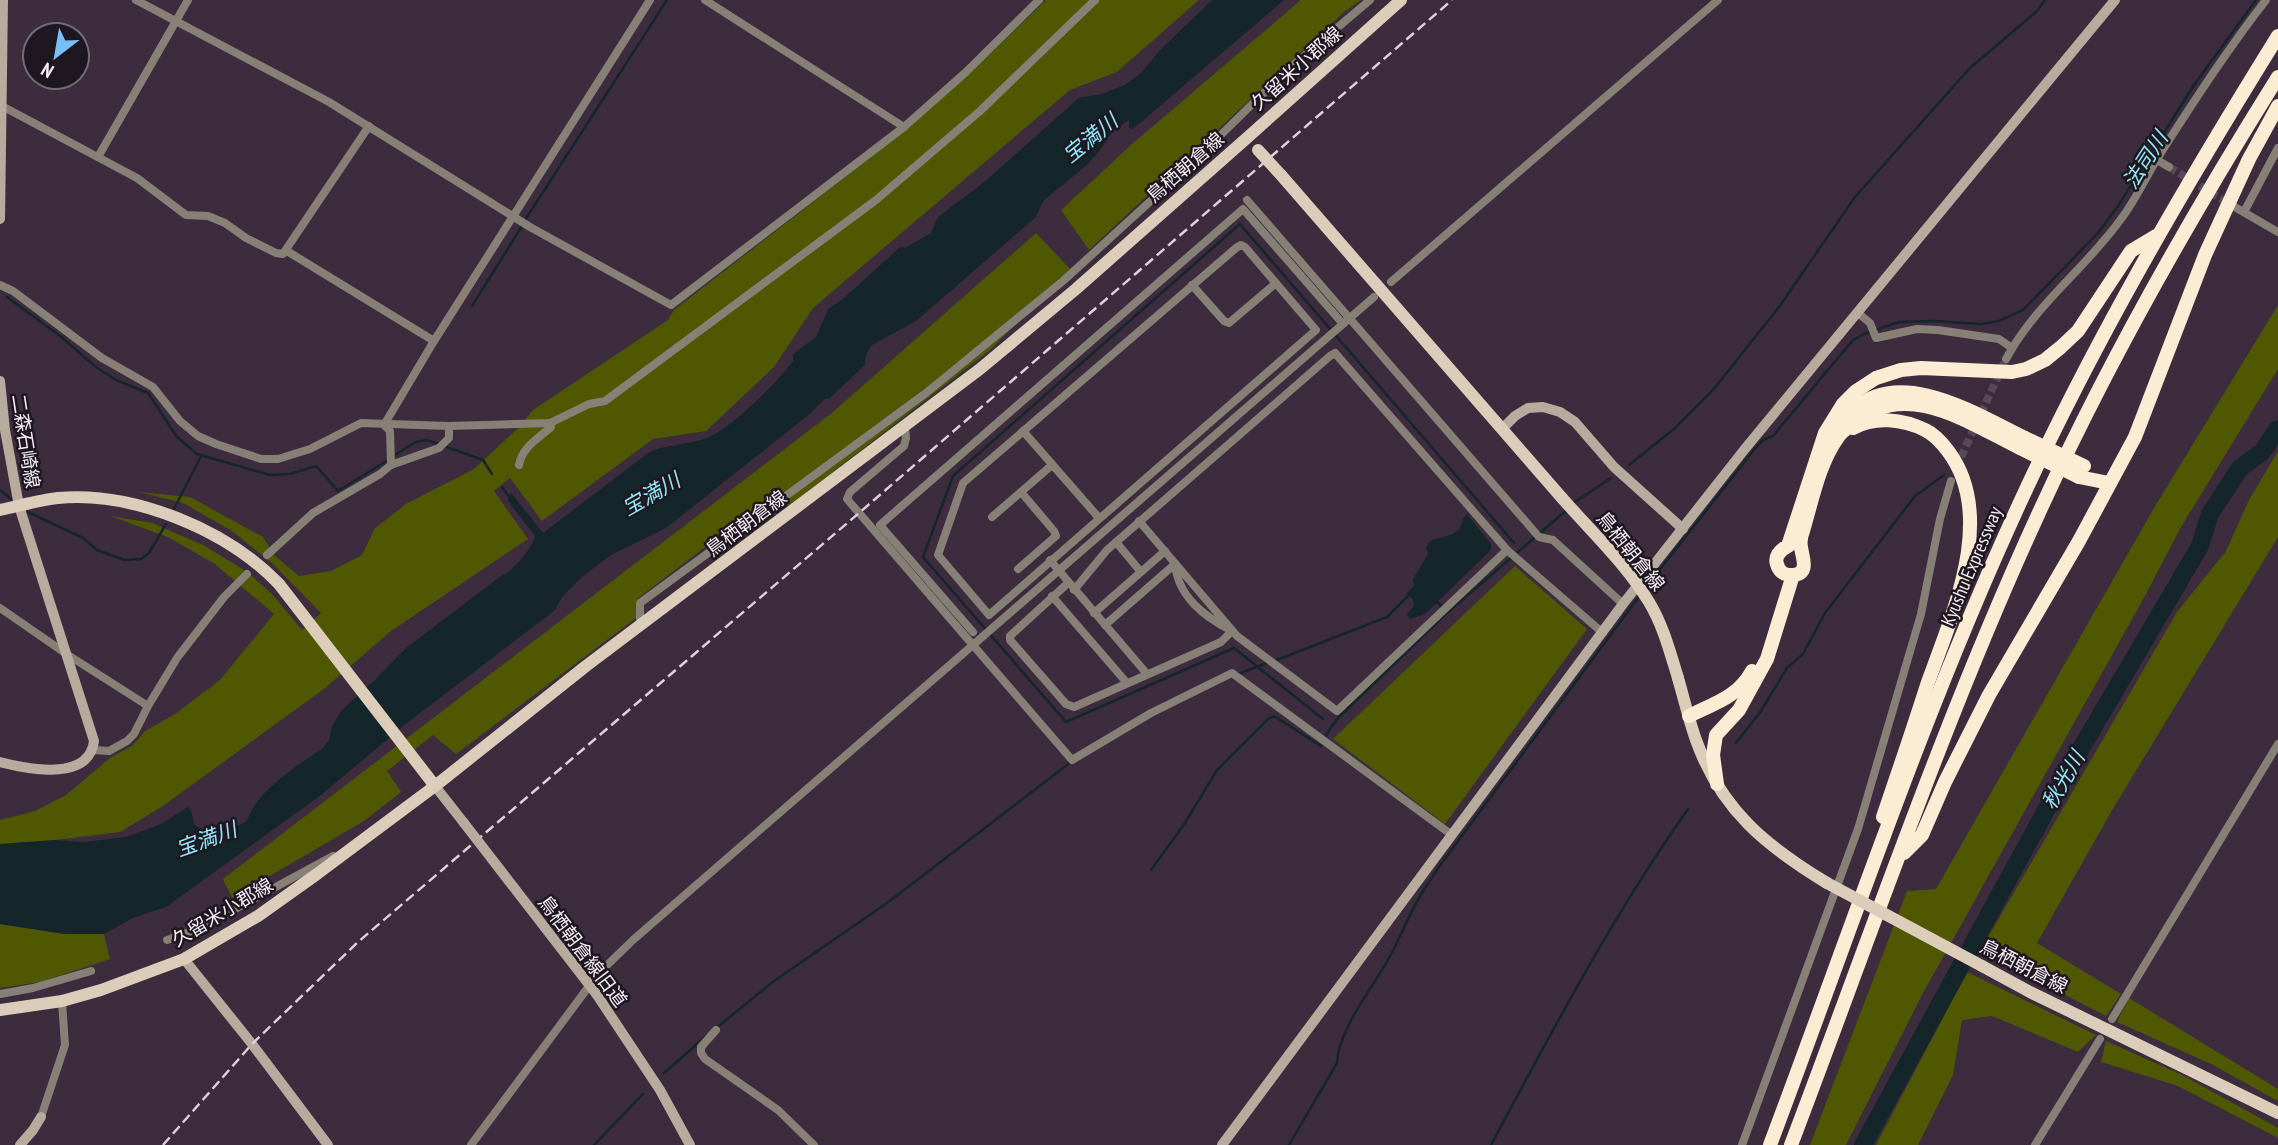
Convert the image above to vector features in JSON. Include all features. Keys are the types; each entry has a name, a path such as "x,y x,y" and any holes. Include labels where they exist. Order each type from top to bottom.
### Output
{"highway":[{"name":"Kyushu Expressway","path":"1770,1145 1928,720 1971,613 2061,416 2159,235 2278,36"},
{"name":"Kyushu Expressway","path":"1791,1145 1991,622 2080,426 2190,221 2278,77"},
{"path":"1900,857 1922,835 1945,782 1989,695 2079,541 2135,437 2205,255 2249,159 2278,106"},
{"path":"1788,574 1801,571 1805,563 1795,549 1825,433 1843,404 1856,391 1876,378 1901,370 1921,368 2012,372 2045,360 2078,331 2132,251 2159,235"},
{"path":"1816,460 1831,434 1854,409 1887,393 1916,392 1949,401 2023,443 2109,483"},
{"path":"1795,549 1823,466 1838,436 1867,411 1892,404 1916,403 1943,410 2023,443"},
{"path":"1833,979 1876,836 1957,598 1968,554 1970,529 1969,502 1964,478 1955,460 1929,432 1909,423 1887,420 1864,422 1838,436"},
{"path":"1788,574 1777,565 1777,556 1780,551 1795,549"},
{"path":"1717,784 1713,755 1716,735 1739,710 1767,659 1788,574"},
{"path":"1689,716 1741,689 1759,655 1788,574"},
{"path":"1689,716 1716,713 1737,705 1749,694"}],"main road":[{"name":"久留米小郡線","path":"1248,137 1401,0"},
{"name":"鳥栖朝倉線","path":"435,786 640,625 980,369 1076,289 1248,137 1623,568 1649,602 1665,638 1697,741 1717,784 1737,813 1760,837 1789,860 1827,883 2030,992 2278,1113"},
{"path":"0,510 59,498 123,502 157,511 228,543 263,568 309,621 435,786"},
{"name":"久留米小郡線","path":"0,1010 62,1001 101,990 184,959 258,916 435,786"}],"street":[{"path":"0,219 3,0"},
{"path":"136,0 329,102 530,227 671,305 904,127 966,72 1039,0"},
{"path":"98,157 188,0"},
{"path":"384,425 434,341 516,218 650,0"},
{"path":"705,0 904,127"},
{"path":"0,285 13,291 102,358 153,387 180,421 198,436 227,449 261,459 278,459 310,449 361,423 449,426 550,422 589,404 605,401 876,200 980,111 1095,0"},
{"path":"640,625 639,603 926,393 1042,299 1189,166 1285,72 1370,0"},
{"path":"1391,282 1718,0"},
{"path":"1222,1145 1623,604 1744,450 2115,0"},
{"path":"2006,359 2035,314 2096,252 2123,217 2235,39 2266,0"},
{"path":"1,105 137,178 186,215 208,216 225,223 246,238 283,254 369,126"},
{"path":"2244,212 2278,148"},
{"path":"2157,160 2169,167"},
{"path":"1247,201 1345,322"},
{"path":"2233,206 2278,232"},
{"path":"1451,835 1233,673 1151,713 1072,760 974,645 880,525 1243,209 1539,537 1553,540 1623,604"},
{"path":"1241,245 1276,283 1316,330 989,615 938,555 963,483 1241,245"},
{"path":"287,251 434,341"},
{"path":"1192,285 1224,321 1229,323 1276,283"},
{"path":"471,1145 598,974 633,940 1374,297"},
{"path":"1858,313 1870,323 1876,338 1917,329 1938,330 1999,339 2012,348"},
{"path":"1074,590 1116,542 1139,521 1335,353 1507,550 1602,633"},
{"name":"二森石崎線","path":"0,381 5,430 19,506 94,745"},
{"path":"1502,429 1528,408 1543,407 1560,412 1575,422 1614,467 1683,528"},
{"path":"519,465 526,449 551,427 550,422"},
{"path":"384,425 390,431 391,465"},
{"path":"268,555 313,513 391,465 439,449 449,438 449,426"},
{"path":"905,428 904,446 850,492 847,499 973,632"},
{"path":"1023,431 1100,518"},
{"path":"992,517 1052,464"},
{"path":"1742,1145 1858,829 1921,614 1940,519 1951,481"},
{"path":"1018,569 1056,536 1055,531 1021,492"},
{"path":"1139,521 1232,631 1337,711 1507,550"},
{"path":"1116,542 1142,572"},
{"path":"1094,613 1164,551"},
{"path":"1049,560 1147,674"},
{"path":"1105,625 1175,564"},
{"path":"0,762 47,770 60,769 78,765 94,745 109,751 127,741 134,734 148,706 190,640 224,597 247,575"},
{"path":"1068,583 1010,636 1010,640 1066,704 1074,707 1222,642 1232,631"},
{"path":"1052,596 1127,683"},
{"path":"0,608 68,656 148,706"},
{"path":"2112,1019 2278,744"},
{"name":"鳥栖朝倉線旧道","path":"435,786 597,995 660,1090 690,1145"},
{"path":"167,940 198,929 365,839"},
{"path":"184,959 328,1145"},
{"path":"0,993 33,988 91,971"},
{"path":"20,1145 41,1117 65,1045 62,1001"},
{"path":"716,1030 701,1047 705,1059 778,1110 814,1145"},
{"path":"2035,1145 2100,1039"}],"green space":[{"path":"1046,0 1199,0 1117,72 1070,90 813,308 774,367 706,431 653,439 542,521 510,478 494,491 528,539 391,631 324,689 163,806 120,832 0,844 0,820 35,811 66,795 110,758 133,745 145,731 175,714 220,680 274,614 215,564 168,537 110,516 152,523 203,545 246,571 272,594 302,630 321,613 274,565 232,531 183,503 139,492 190,497 263,537 275,556 299,576 331,571 362,555 375,528 406,504 474,469 517,429 533,410 668,320 674,310 911,126"},
{"path":"1301,0 1361,0 1344,12 1089,250 1061,210 1132,144"},
{"path":"1036,233 1070,269 990,350 789,506 777,492 637,599 636,618 456,754 433,735 387,771 401,792 364,821 232,898 223,879 833,412"},
{"path":"2278,305 2278,369 2181,527 1923,993 1846,1145 1810,1145 1907,891 1936,889 2154,508"},
{"path":"2278,451 2278,537 2111,812 2037,943 2121,994 2106,1016 1980,951 2177,612 2226,551 2249,500"},
{"path":"1515,566 1587,629 1445,824 1333,739"},
{"path":"0,924 65,934 104,934 110,959 40,982 0,988"},
{"path":"1967,972 2096,1035 2078,1052 1992,1016 1962,1020 1953,1075 1918,1145 1876,1145"},
{"path":"2129,998 2278,1089 2278,1101 2211,1064 2117,1022"},
{"path":"2106,1041 2182,1075 2278,1128 2278,1138 2178,1086 2101,1062"}],"water":[{"name":"宝満川","path":"1212,0 1284,0 1133,129 1129,128 1129,120 1112,131 1088,164 1043,201 1036,217 916,321 872,345 866,354 865,365 830,398 825,399 666,528 611,555 583,576 563,596 554,611 407,723 321,795 166,907 133,918 104,934 65,934 0,924 0,844 56,840 84,842 126,837 161,824 188,807 194,824 207,831 227,830 247,821 259,799 269,789 323,748 342,710 406,648 506,574 522,559 535,536 508,501 511,493 543,533 648,453 707,438 728,425 777,380 793,361 793,354 816,337 828,309 842,300 900,247 905,248 931,233 938,217 983,183 1079,98 1102,94 1125,85 1141,73 1161,49"},
{"path":"1467,514 1491,544 1491,550 1425,614 1410,619 1407,614 1414,606 1413,599 1406,594 1414,585 1413,579 1428,554 1426,548 1430,541 1459,529"}],"waterway":[{"path":"525,220 667,0"},
{"path":"1629,465 1674,429 1713,390 1779,307 1855,197 1970,68 2037,11 2045,0"},
{"name":"法司川","path":"1646,587 1757,446 1773,436 1853,340 1899,322 1981,324 1999,321 2023,310 2098,233 2194,85 2256,0"},
{"path":"1323,719 1234,648 1066,722 923,557 953,476 1240,224 1514,543"},
{"path":"472,306 522,226"},
{"path":"7,297 60,336 96,367 116,380 148,393 177,437 197,454 270,475 290,474 316,466 338,491 388,460"},
{"name":"秋光川","path":"1863,1145 2063,779 2200,546 2210,514 2240,468 2262,452 2278,429"},
{"path":"393,456 416,442 427,440 483,460 492,474"},
{"path":"174,509 201,456"},
{"path":"1736,743 1761,711 1787,668 1803,654 1825,613 1915,496 1944,475"},
{"path":"1572,504 1611,478"},
{"path":"502,487 510,498"},
{"path":"0,490 11,499"},
{"path":"1151,870 1185,823 1217,770 1268,719 1274,716 1321,746 1338,718 1448,612 1568,509"},
{"path":"28,512 83,538 97,550 125,560 141,559 149,553 166,524"},
{"path":"1274,661 1387,617 1410,594"},
{"path":"1289,1145 1337,1063 1343,1037 1357,1009 1389,958 1414,907 1441,864 1640,595"},
{"path":"1435,600 1448,612"},
{"path":"1238,674 1267,663"},
{"path":"715,1029 774,981 887,903 1071,762"},
{"path":"1491,1145 1609,932 1688,809"},
{"path":"664,1073 705,1037"},
{"path":"594,1145 643,1094"}],"tunnel":[{"path":"2169,167 2231,205"},
{"path":"1956,468 2006,359"}],"railway":[{"path":"163,1145 252,1044 358,942 1452,0"}]}
